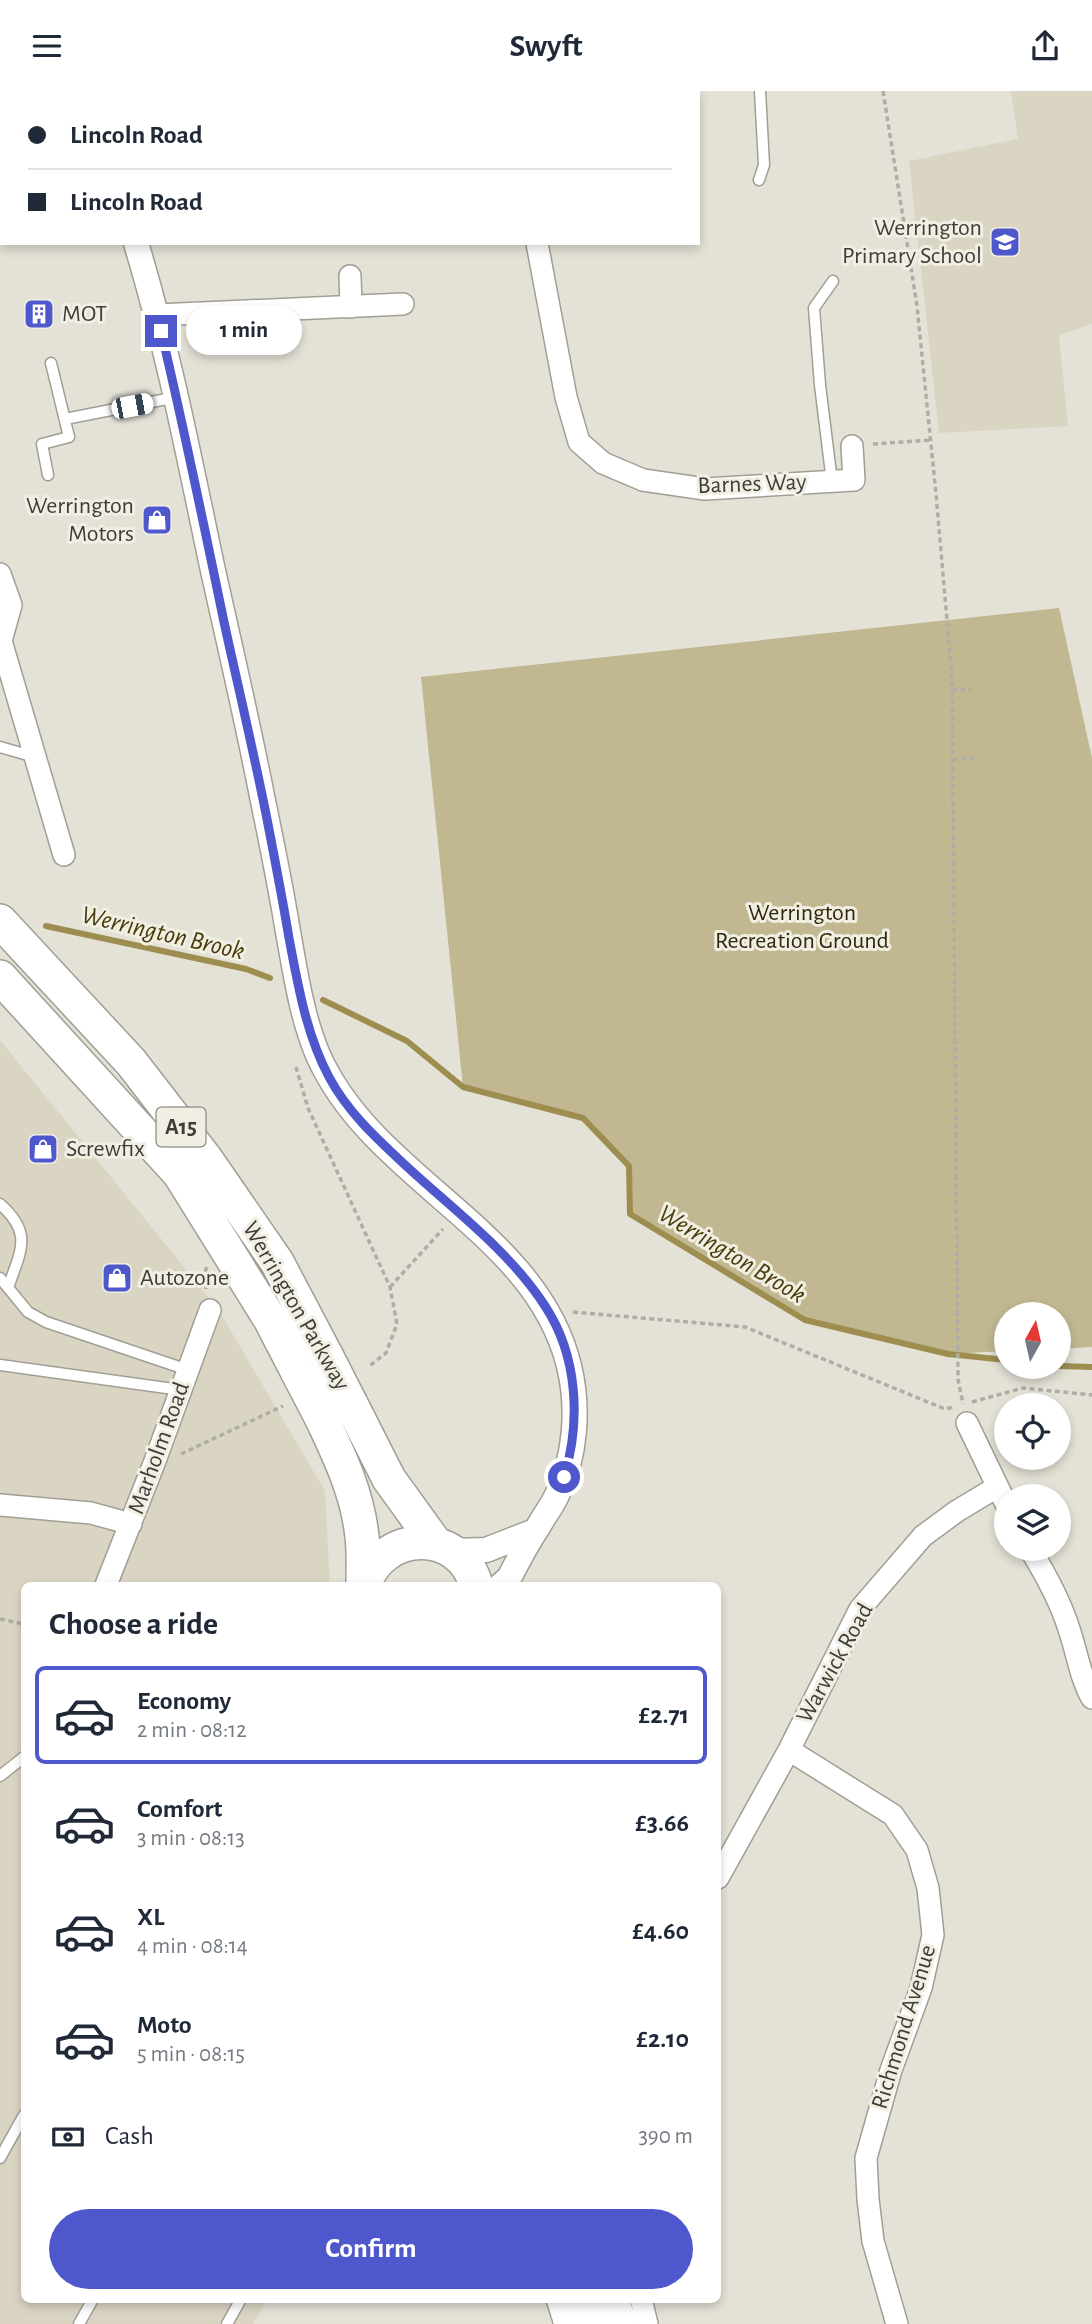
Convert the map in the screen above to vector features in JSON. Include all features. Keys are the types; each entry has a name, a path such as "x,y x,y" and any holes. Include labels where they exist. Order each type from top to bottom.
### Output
{"highway":[{"name":"Werrington Parkway","path":"0,921 131,1062 206,1159 277,1262 388,1479 443,1548"},
{"name":"Werrington Parkway","path":"0,977 178,1173 270,1319 342,1460 354,1496 363,1539 364,1582"},
{"name":"A15","path":"365,1582 376,1562 388,1551 403,1544 419,1542 443,1548 464,1562 474,1582"},
{"path":"582,2303 589,2324"},
{"path":"613,2303 620,2324"}],"street":[{"path":"137,245 177,397 308,1028 334,1086 359,1120 521,1274 547,1308 569,1364 575,1423 569,1459 558,1495 504,1582"},
{"name":"Barnes Way","path":"537,245 566,397 579,442 603,463 643,480 705,489 832,482 854,480 852,446"},
{"path":"350,276 351,307"},
{"path":"157,315 403,304"},
{"path":"0,575 10,605 1,641 64,855"},
{"name":"Marholm Road","path":"107,1582 210,1310"},
{"path":"965,1414 997,1484"},
{"name":"Warwick Road","path":"721,1873 789,1750 860,1609 923,1536 957,1511 994,1499"},
{"path":"0,1505 91,1513 131,1524"},
{"path":"443,1548 486,1550 535,1531"},
{"path":"1037,1561 1057,1595 1070,1630 1084,1685 1092,1698"},
{"name":"Richmond Avenue","path":"789,1750 893,1815 917,1850 928,1888 933,1935 921,1987 891,2070 866,2158 873,2242 897,2324"},
{"path":"558,2303 565,2324"},
{"path":"642,2303 647,2324"}],"lane":[{"path":"759,180 764,166 760,91"},
{"path":"832,482 814,308 833,281"},
{"path":"48,475 42,444 69,437 51,363"},
{"path":"65,419 177,397"},
{"path":"0,747 35,757"},
{"path":"0,1204 16,1218 22,1236 8,1288"},
{"path":"0,1278 28,1312 46,1322 188,1370"},
{"path":"0,1365 181,1391"},
{"path":"0,1776 21,1760"},
{"path":"0,2158 21,2120"},
{"path":"79,2324 91,2303"},
{"path":"227,2324 239,2303"}],"path":[{"path":"883,91 917,306 952,689 957,1350 958,1378 965,1414"},
{"path":"852,446 931,440"},
{"path":"952,689 972,689"},
{"path":"953,759 975,758"},
{"path":"295,1062 308,1108 390,1287 397,1324 386,1353 368,1367"},
{"path":"390,1287 444,1228"},
{"path":"206,1262 205,1287 210,1310"},
{"path":"579,1313 745,1327 944,1409 965,1414 1023,1388 1092,1395"},
{"path":"155,1461 173,1459 283,1406"},
{"path":"0,1619 21,1623"}],"shaded area":[{"name":"Werrington Primary School","path":"1011,91 1092,91 1092,324 1059,335 1068,426 939,433 909,161 1018,139"},
{"path":"0,1040 218,1309 325,1491 330,1582 21,1582 21,2303 265,2303 253,2324 0,2324"}],"green space":[{"name":"Werrington Recreation Ground","path":"1059,608 1092,758 1092,1347 1071,1348 1071,1302 994,1302 994,1352 948,1354 805,1320 630,1214 629,1166 583,1118 463,1087 421,677"}],"waterway":[{"name":"Werrington Brook","path":"46,926 246,969 270,978"},
{"name":"Werrington Brook","path":"323,1000 407,1041 463,1087 583,1118 629,1166 630,1214 805,1320 948,1354 994,1359"},
{"name":"Werrington Brook","path":"1071,1366 1092,1367"}],"place":[{"name":"Werrington Primary School","path":"1005,242"},
{"name":"MOT","path":"39,314"},
{"name":"Werrington Motors","path":"157,520"},
{"name":"Screwfix","path":"43,1149"},
{"name":"Autozone","path":"117,1278"}],"route":[{"path":"161,331 259,779 308,1028 329,1078 359,1120 496,1248 521,1274 547,1308 569,1364 574,1393 575,1423 564,1477"}]}
